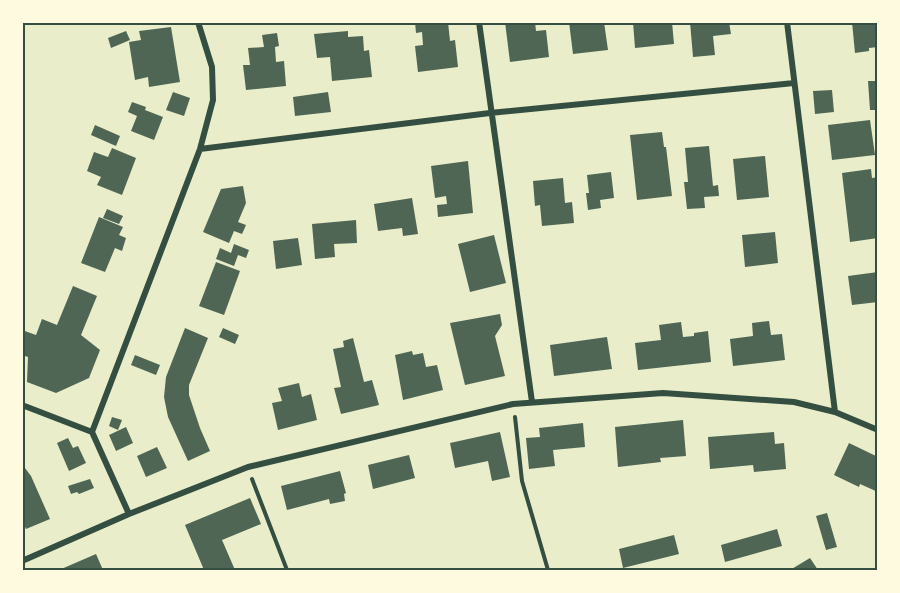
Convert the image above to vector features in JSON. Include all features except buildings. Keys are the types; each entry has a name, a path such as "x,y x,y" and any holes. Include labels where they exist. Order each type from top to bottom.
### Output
{"street":[{"path":"92,432 200,149 213,100 212,67 198,22"},
{"path":"479,22 532,402"},
{"path":"787,22 835,412"},
{"path":"200,149 490,113 794,83"},
{"path":"22,561 129,513 248,467 513,404 663,393 794,402 835,412 878,430"},
{"path":"22,405 92,432 129,513"}],"path":[{"path":"513,404 522,481 548,570"},
{"path":"248,467 287,570"}]}
